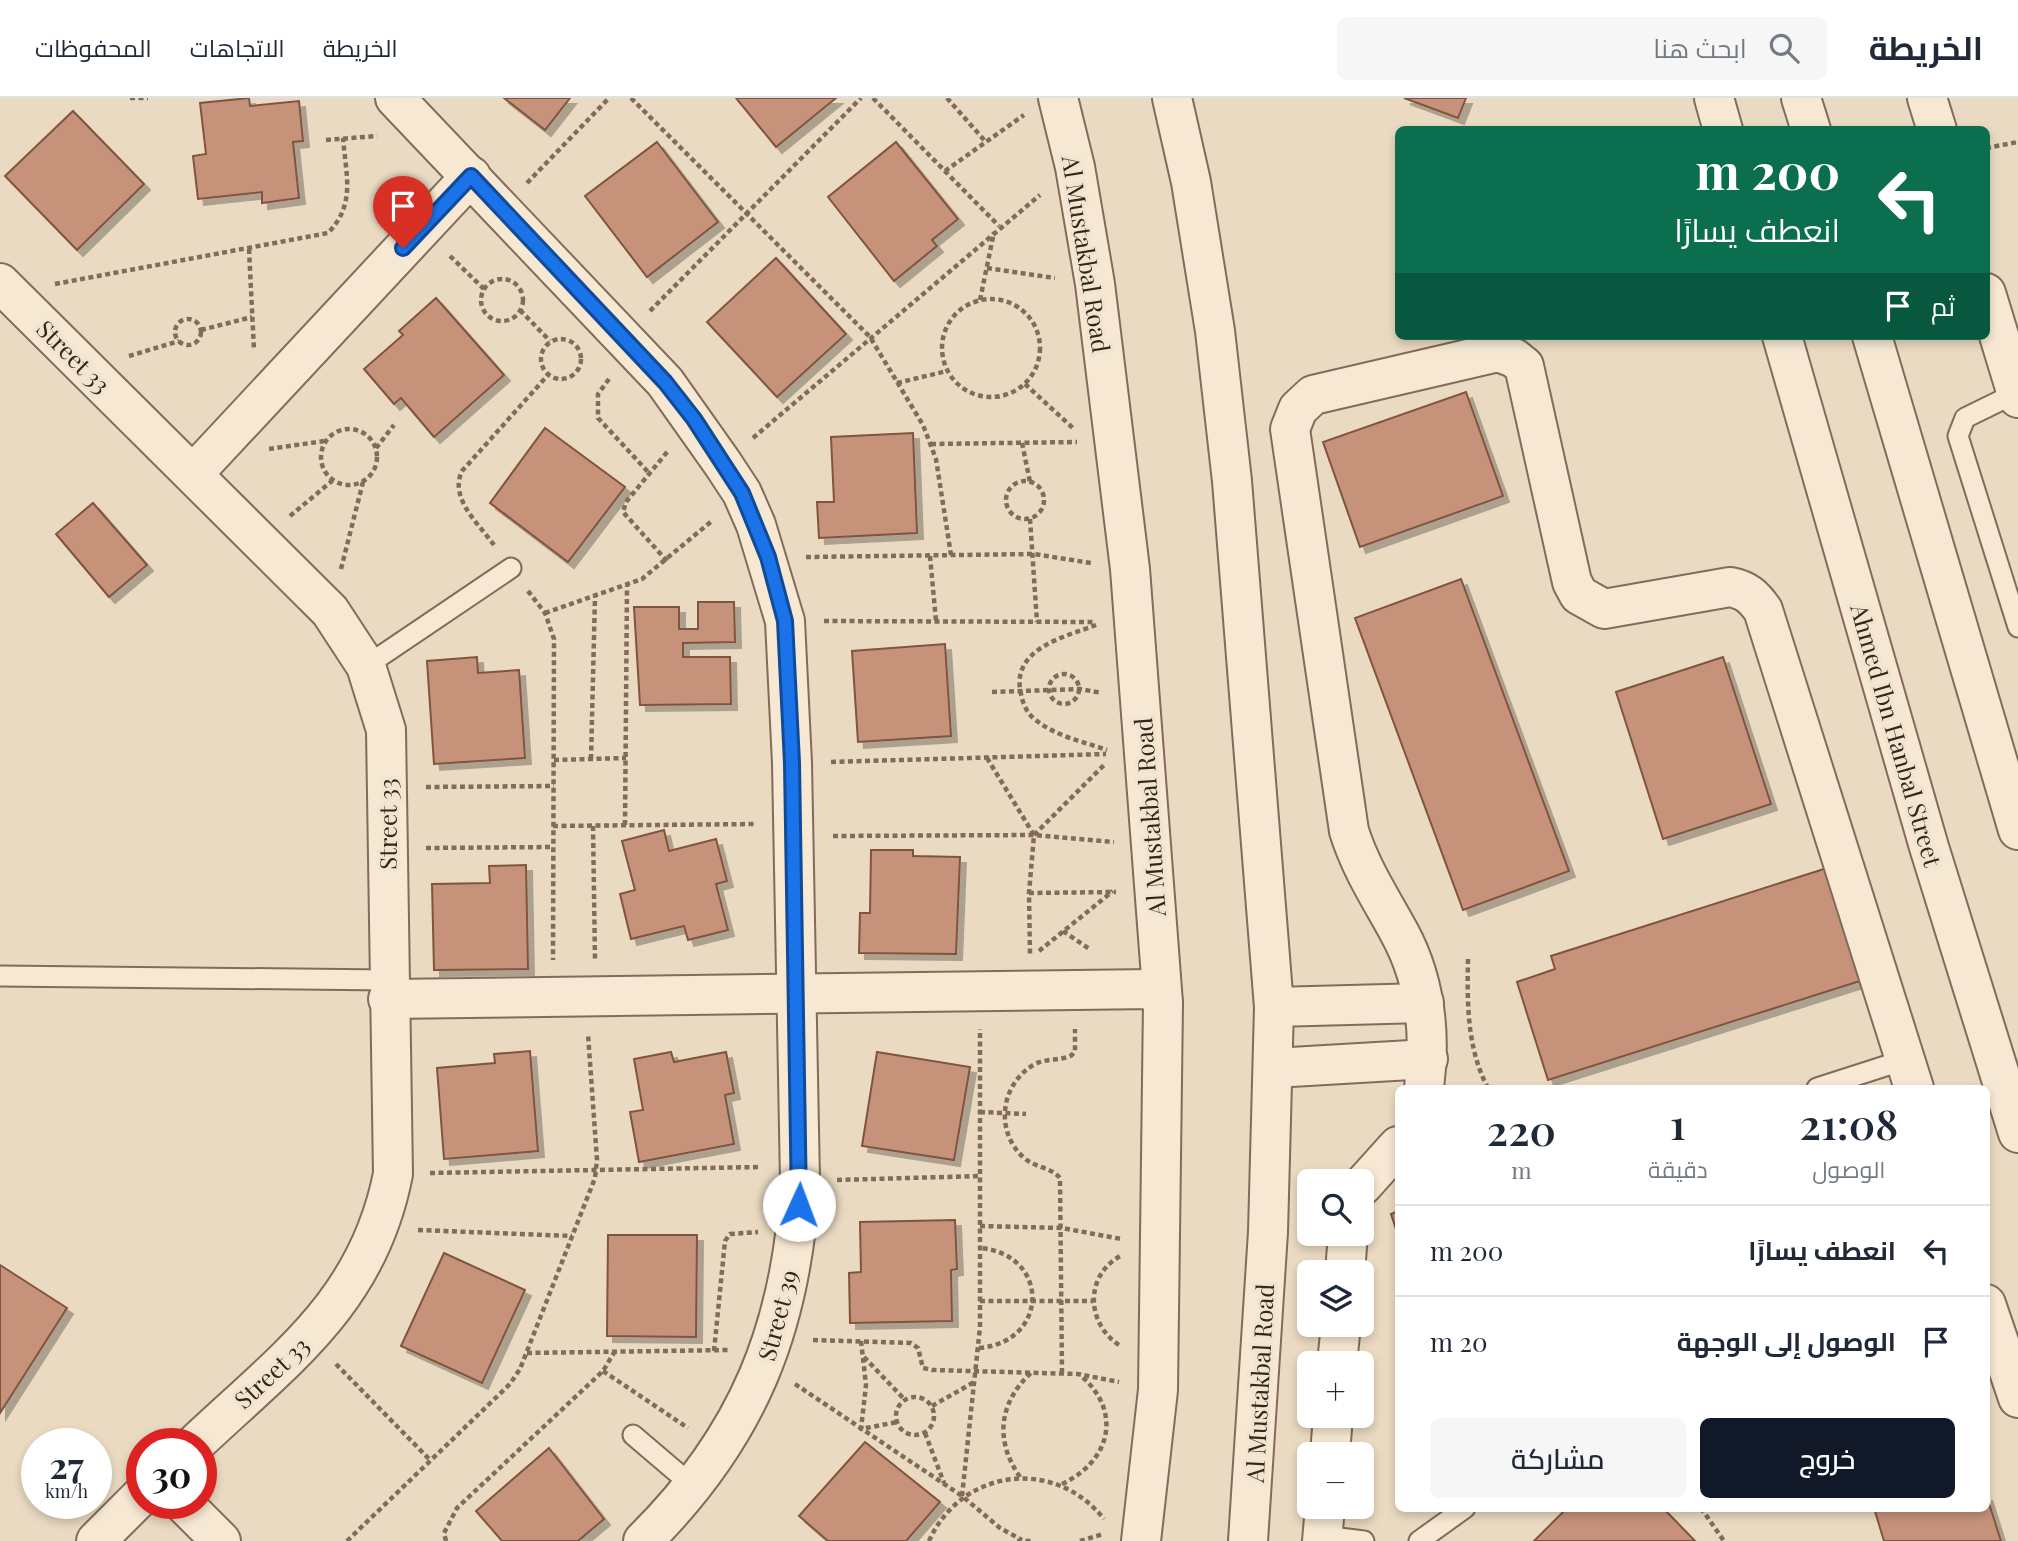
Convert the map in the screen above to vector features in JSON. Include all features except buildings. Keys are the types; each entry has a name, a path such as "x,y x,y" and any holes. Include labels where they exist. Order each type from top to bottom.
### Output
{"street":[{"name":"Street 39","path":"395,98 628,343 694,419 733,478 768,557 785,621 792,763 800,1174 797,1229 788,1284 769,1351 721,1449 694,1487 643,1541"},
{"name":"Al Mustakbal Road","path":"1172,98 1191,182 1213,317 1232,481 1274,1007 1274,1068 1254,1473 1248,1541"},
{"path":"1714,98 1722,126"},
{"path":"1801,98 1810,126"},
{"path":"1927,98 1936,126"},
{"name":"Al Mustakbal Road","path":"1043,105 1075,167 1095,284 1130,569 1163,1003 1158,1390 1127,1536"},
{"path":"193,474 471,176"},
{"name":"Street 33","path":"5,288 330,611 366,667 386,730 393,1174 379,1229 350,1286 310,1336 212,1428"},
{"path":"1990,306 2017,396"},
{"name":"Ahmed Ibn Hanbal Street","path":"1783,340 1929,847 2018,1133"},
{"path":"1873,340 2018,830"},
{"path":"1274,1068 1426,1074 1424,1003 1415,967 1399,932 1366,878 1349,831 1290,429 1298,409 1313,395 1498,352 1514,358 1524,366 1572,582 1579,595 1604,609 1730,587 1743,590 1755,598 1763,610 1909,1074"},
{"path":"388,989 578,996 1153,989 1163,1003"},
{"path":"1274,1007 1424,1003"},
{"path":"1374,1173 1395,1149"},
{"path":"1990,1316 2018,1398"},
{"path":"96,1541 126,1511"},
{"path":"199,1519 221,1541"}],"lane":[{"path":"2017,396 1965,418 1958,436 2018,627"},
{"path":"366,667 511,568"},
{"path":"0,976 388,989"},
{"path":"1837,1085 1909,1074"},
{"path":"633,1435 694,1487"},
{"path":"1419,1541 1459,1512"},
{"path":"1323,1528 1364,1541"}],"path":[{"path":"130,98 148,98"},
{"path":"502,209 609,98"},
{"path":"631,98 870,337 931,444 936,459 951,555"},
{"path":"650,474 598,418 598,394 628,343 747,213 861,98"},
{"path":"873,98 999,226"},
{"path":"947,98 985,141"},
{"path":"945,171 985,141 1043,105"},
{"path":"5,288 249,249 328,233 341,218 347,200 342,138"},
{"path":"1990,147 2018,142"},
{"path":"545,613 627,586 667,561 733,478 870,337 994,230 1075,167"},
{"path":"421,229 484,289"},
{"path":"980,300 994,230"},
{"path":"249,249 256,405"},
{"path":"987,268 1095,284"},
{"path":"499,280 516,285 523,301 514,318 496,320 482,308 484,289 499,280"},
{"path":"999,299 1016,305 1030,317 1038,333 1040,351 1036,369 1025,384 1010,394 992,398 974,395 958,385 947,371 941,354 943,335 951,319 964,306 980,300 999,299"},
{"path":"520,310 550,341"},
{"path":"201,330 252,317"},
{"path":"182,321 197,323 201,330 200,338 186,345 178,341 176,326 182,321"},
{"path":"560,338 577,346 580,365 575,374 566,378 548,375 540,357 550,341 560,338"},
{"path":"87,369 178,341"},
{"path":"897,383 947,371"},
{"path":"347,1541 510,1384 527,1353 595,1170 578,996 553,847 554,639 545,613 459,496 456,482 462,471 548,375"},
{"path":"931,444 1088,442 1025,384"},
{"path":"667,561 623,512 626,502 694,419"},
{"path":"376,448 394,425"},
{"path":"330,611 363,482 373,473 377,461 376,448 370,437 359,430 334,432 324,441 320,463 332,481 342,485 363,482"},
{"path":"1022,443 1030,482"},
{"path":"261,541 332,481"},
{"path":"1020,482 1030,482 1038,487 1043,495 1043,505 1038,514 1030,519 1020,519 1011,514 1006,495 1011,486 1020,482"},
{"path":"1030,519 1037,622"},
{"path":"768,557 1034,554 1130,569"},
{"path":"930,556 936,621"},
{"path":"625,825 627,586"},
{"path":"590,759 595,596"},
{"path":"785,621 1103,622 1044,645 1033,653 1024,664 1020,691 1024,707 1035,720 1116,754"},
{"path":"1063,673 1078,681 1080,689 1078,696 1065,705 1051,698 1050,681 1063,673"},
{"path":"992,692 1080,689 1141,700"},
{"path":"792,763 1116,754"},
{"path":"1034,835 1116,754"},
{"path":"554,760 626,758"},
{"path":"987,758 1034,835 1029,892 1030,958 1114,891"},
{"path":"387,787 554,786"},
{"path":"553,826 625,825 1034,835 1152,846"},
{"path":"578,996 593,826"},
{"path":"387,848 553,847"},
{"path":"1029,892 1114,891 1156,905"},
{"path":"1468,959 1467,1019 1486,1085"},
{"path":"1062,1373 1060,1178 1055,1171 1038,1167 1024,1158 1013,1146 1006,1130 1004,1113 1013,1083 1024,1072 1037,1063 1068,1058 1075,1051 1075,990"},
{"path":"962,1496 979,1348 979,991"},
{"path":"980,1112 1026,1114"},
{"path":"393,1174 595,1170 979,1176"},
{"path":"980,1226 1062,1228 1160,1247"},
{"path":"379,1229 572,1236"},
{"path":"714,1351 727,1236 797,1229"},
{"path":"979,1348 995,1346 1015,1335 1030,1316 1033,1300 1027,1274 1018,1263 1007,1254 980,1248"},
{"path":"980,1301 1093,1301"},
{"path":"310,1336 431,1461"},
{"path":"527,1353 769,1351 861,1341 911,1343 918,1348 923,1368 1078,1374 1158,1390"},
{"path":"861,1341 866,1385 861,1429"},
{"path":"769,1351 861,1429 962,1496 979,1513 1020,1540 1031,1541"},
{"path":"446,1541 444,1533 457,1508 603,1371 615,1352"},
{"path":"863,1356 905,1400"},
{"path":"603,1371 721,1449"},
{"path":"1020,1477 1004,1447 1004,1414 1010,1398 1032,1373"},
{"path":"1061,1484 1091,1465 1106,1434 1106,1416 1101,1400 1091,1384 1078,1374"},
{"path":"932,1406 976,1381"},
{"path":"914,1397 924,1399 932,1406 935,1416 933,1426 925,1433 908,1435 897,1422 896,1413 905,1400 914,1397"},
{"path":"861,1429 897,1422"},
{"path":"925,1433 944,1484"},
{"path":"929,1541 937,1523 962,1496 989,1482 1020,1477 1061,1484 1091,1503 1106,1521"},
{"path":"1704,1512 1724,1541"},
{"path":"1080,1541 1127,1536"}],"route":[{"path":"403,248 471,176 665,382 694,419 742,493 756,524 778,588 785,621 794,836 799,1205"}]}
